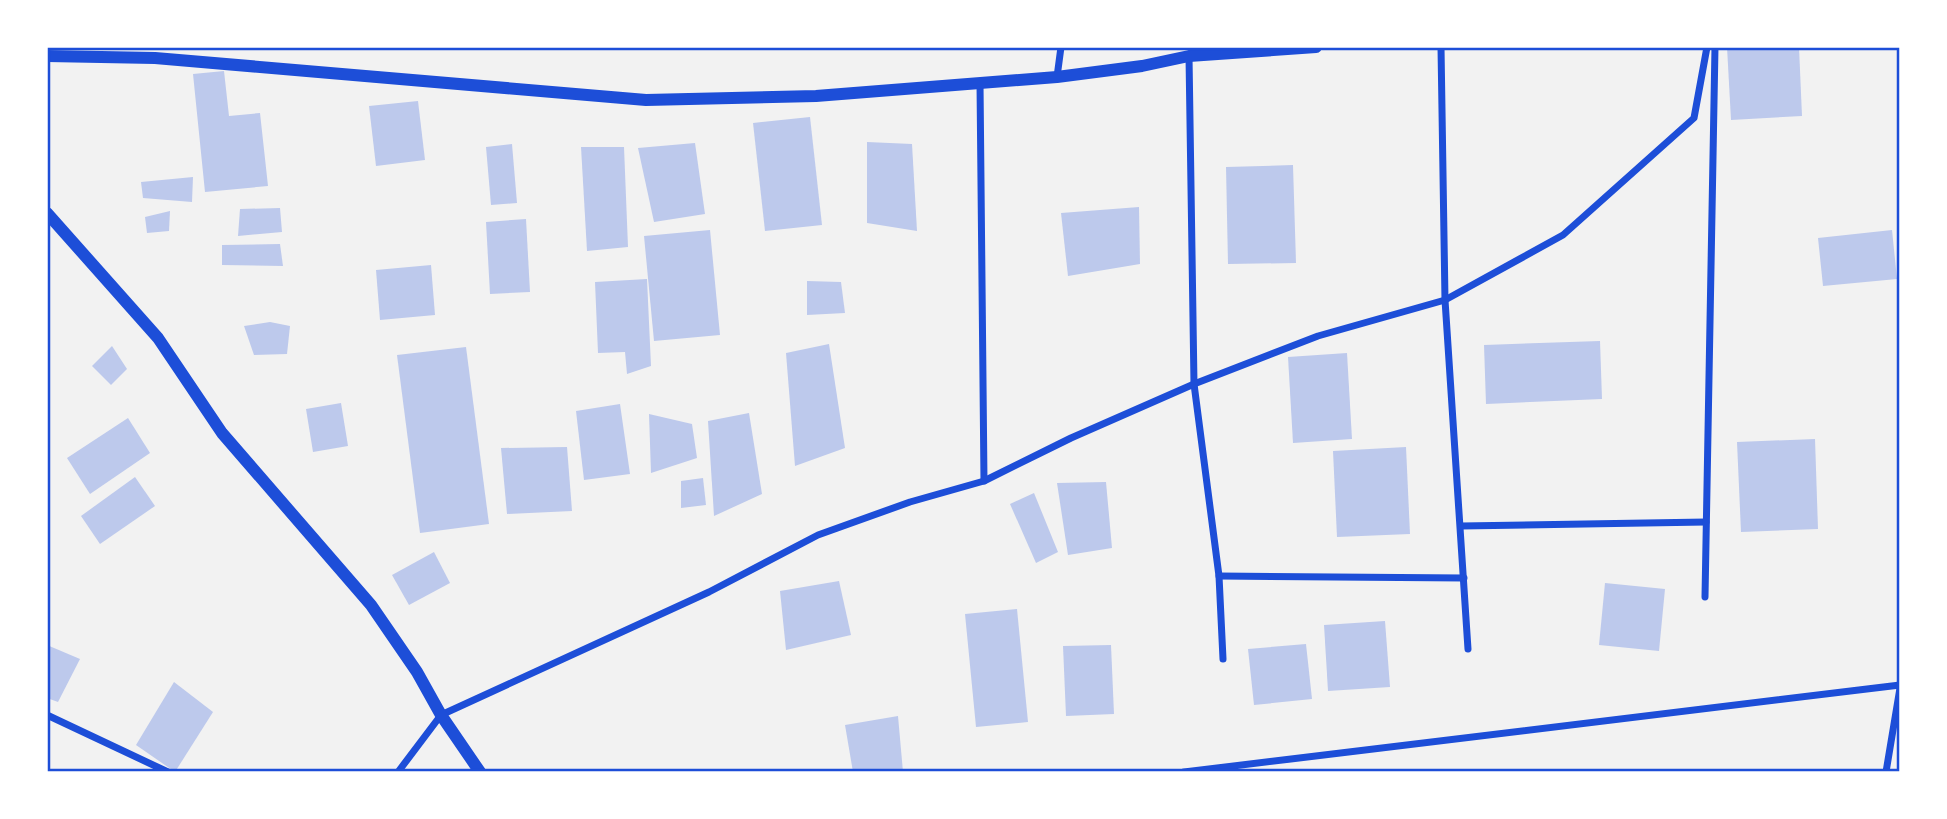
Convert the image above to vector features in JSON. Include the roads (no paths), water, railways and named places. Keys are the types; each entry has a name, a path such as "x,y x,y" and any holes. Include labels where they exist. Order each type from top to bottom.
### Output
{"street":[{"path":"1057,77 1060,47"},
{"path":"47,56 155,58 646,100 816,96 1057,77 1142,66 1189,56 1317,47"},
{"path":"1441,47 1446,300 1468,649"},
{"path":"398,772 441,715 709,592 818,535 910,502 984,481 1071,438 1194,384 1318,336 1446,300 1563,235 1694,118 1707,47"},
{"path":"1705,597 1715,47"},
{"path":"1189,56 1194,384 1219,576 1223,659"},
{"path":"980,83 984,481"},
{"path":"47,213 158,338 222,433 371,606 417,672 441,715 480,772"},
{"path":"1461,526 1706,522"},
{"path":"1219,576 1464,578"},
{"path":"1184,772 1900,687 1886,772"},
{"path":"47,715 168,772"}]}
